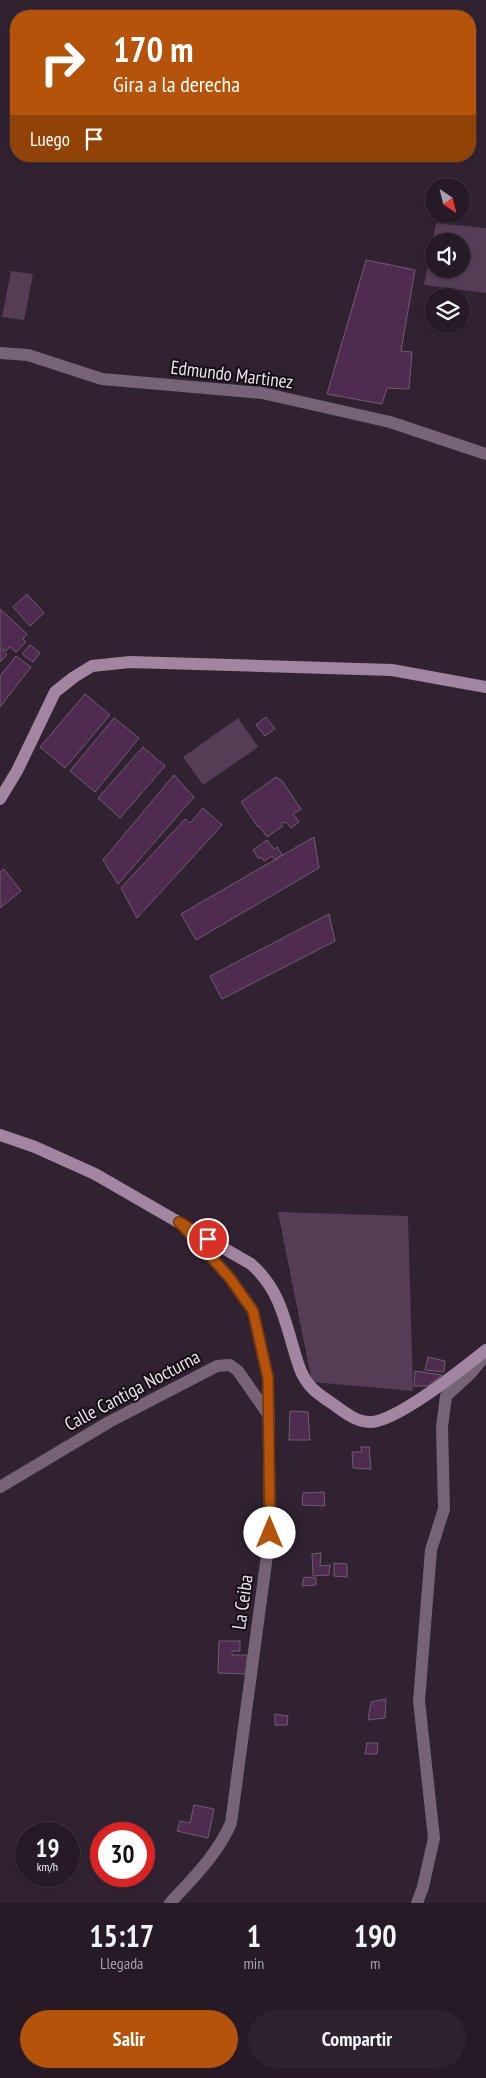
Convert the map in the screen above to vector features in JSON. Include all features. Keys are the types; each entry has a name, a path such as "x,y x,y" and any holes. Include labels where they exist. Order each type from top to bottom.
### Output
{"street":[{"name":"Edmundo Martinez","path":"0,353 28,355 102,379 262,393 390,422 486,454"},
{"path":"0,799 17,771 55,692 92,666 130,662 392,670 486,687"},
{"path":"0,1135 35,1147 95,1174 251,1264 262,1274 276,1294 293,1340 301,1370 314,1392 350,1417 370,1422 389,1416 448,1380 486,1350"},
{"name":"La Ceiba","path":"170,1903 211,1859 222,1843 231,1823 270,1533 268,1378 253,1311 229,1277 179,1222"},
{"path":"417,1903 423,1887 434,1838 418,1701 431,1550 444,1509 442,1426 446,1396 471,1373 486,1355"},
{"name":"Calle Cantiga Nocturna","path":"0,1487 109,1422 217,1366 230,1365 238,1371 268,1414"}],"shaded area":[{"path":"436,223 486,228 486,293 470,291 470,288 424,285 425,278 470,278 470,233 434,233"},
{"path":"11,271 33,274 24,320 2,317"},
{"path":"238,718 258,747 203,785 183,757"},
{"path":"278,1212 408,1216 413,1391 312,1382"}],"building":[{"path":"366,260 415,270 401,351 412,352 409,389 387,388 382,404 327,394"},
{"path":"27,594 44,613 30,626 13,607"},
{"path":"0,609 27,634 23,639 26,642 16,652 10,647 6,651 0,646"},
{"path":"30,645 40,653 33,662 22,654"},
{"path":"0,648 7,655 0,662"},
{"path":"16,656 31,667 0,707 0,676"},
{"path":"85,694 110,715 65,768 40,747"},
{"path":"266,717 275,729 265,736 256,725"},
{"path":"114,718 139,738 95,792 70,771"},
{"path":"143,747 165,766 120,818 98,798"},
{"path":"174,775 194,797 118,884 103,860"},
{"path":"276,777 282,781 301,809 293,814 299,822 291,828 286,822 282,823 283,826 267,837 241,802"},
{"path":"203,808 222,825 137,918 121,888 185,819 190,823"},
{"path":"314,837 319,868 196,940 181,914"},
{"path":"267,840 274,849 277,847 282,855 275,860 272,856 264,861 261,857 259,859 253,850"},
{"path":"4,869 21,891 0,908 0,872"},
{"path":"329,914 335,941 222,999 210,976"},
{"path":"428,1357 445,1361 444,1372 425,1370"},
{"path":"415,1371 442,1375 428,1386 414,1386"},
{"path":"290,1411 308,1412 310,1440 289,1440"},
{"path":"361,1447 369,1447 371,1469 353,1468 352,1452 362,1452"},
{"path":"324,1492 325,1506 302,1505 303,1493"},
{"path":"321,1553 320,1566 330,1565 329,1575 313,1576 312,1554"},
{"path":"334,1563 347,1564 347,1577 334,1576"},
{"path":"304,1577 316,1578 316,1585 302,1586"},
{"path":"219,1641 240,1641 240,1651 232,1651 232,1655 247,1655 246,1674 218,1673"},
{"path":"386,1699 385,1718 368,1720 371,1702"},
{"path":"275,1714 288,1716 287,1725 275,1725"},
{"path":"367,1743 378,1743 377,1754 365,1754"},
{"path":"194,1805 214,1809 208,1838 177,1831 180,1821 190,1823"}],"route":[{"path":"208,1239 179,1222 229,1277 253,1311 268,1378 270,1533"}]}
